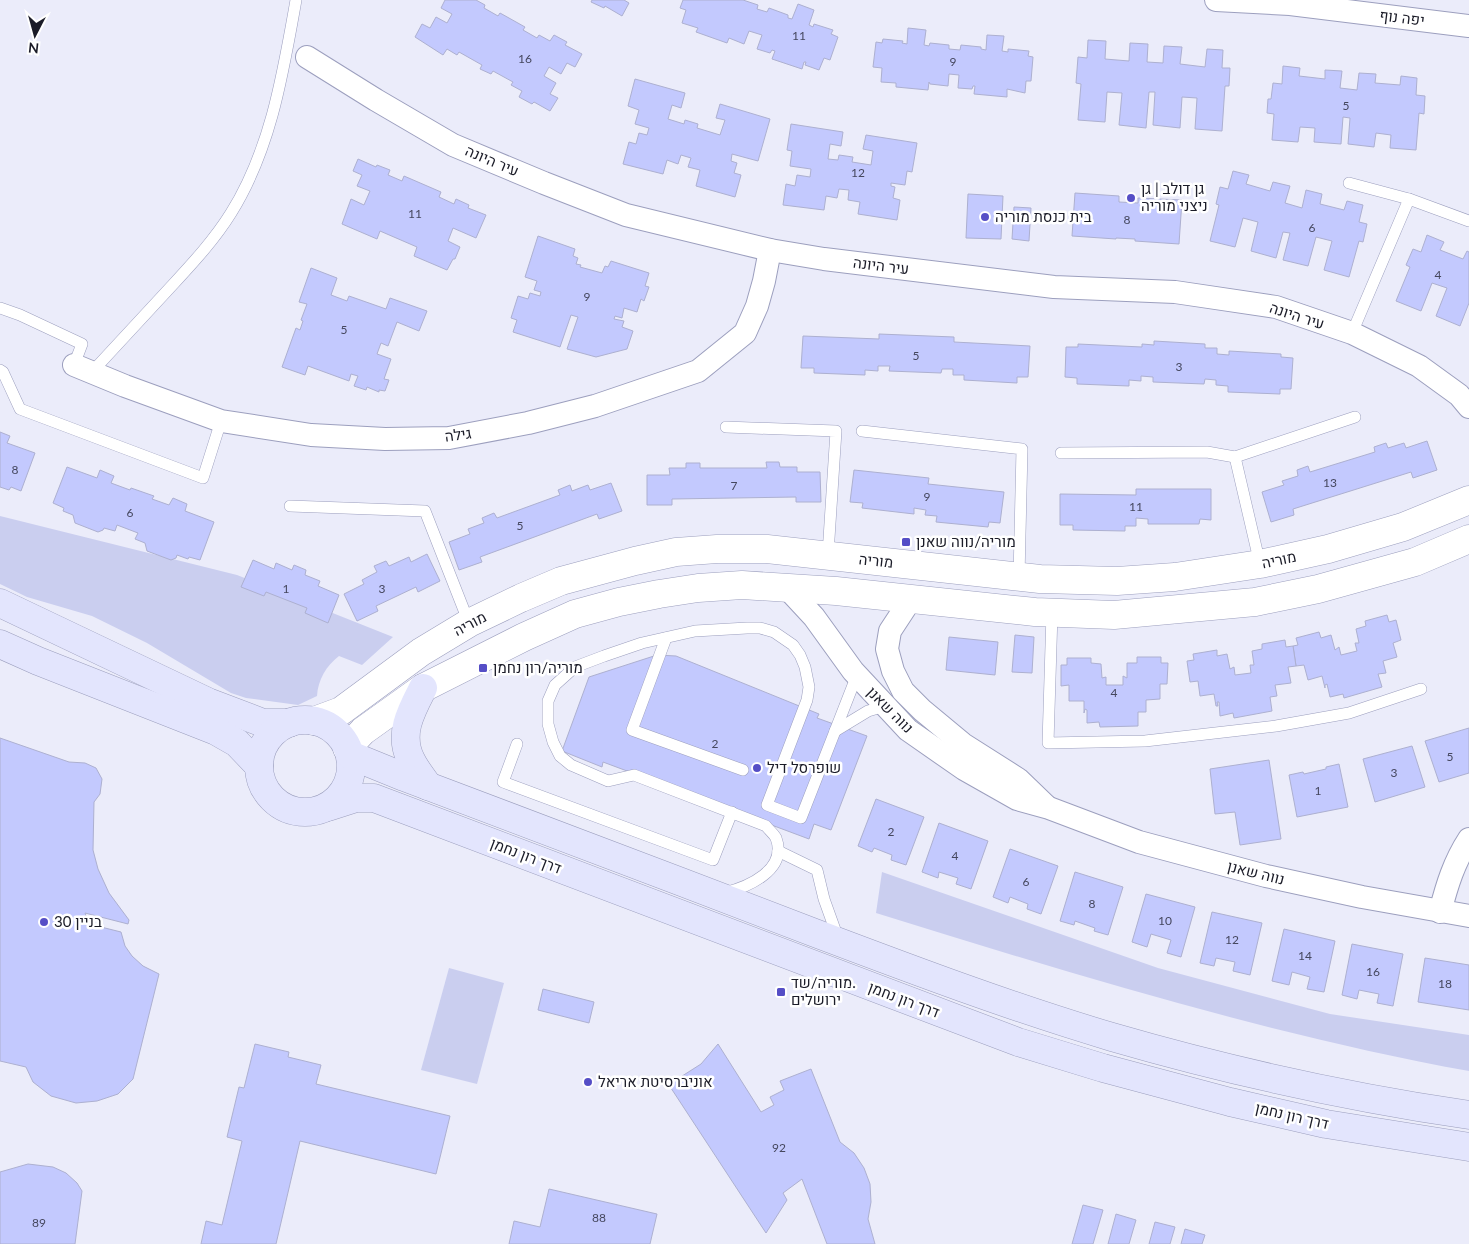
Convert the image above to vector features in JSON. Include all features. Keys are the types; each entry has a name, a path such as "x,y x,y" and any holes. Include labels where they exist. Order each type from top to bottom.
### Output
{"main road":[{"path":"0,603 208,702 263,723 302,722 328,727 339,736 349,752 351,770 348,785 339,798 328,807 312,812 296,812 282,806 270,796 260,777 261,753 268,740 277,730 302,722"},
{"path":"0,644 38,661 216,731 237,742 259,766"},
{"path":"423,688 410,712 406,726 406,745 411,760 428,786"},
{"name":"דרך רון נחמן","path":"349,752 428,786 840,942 962,987 1113,1037 1256,1075 1338,1092 1469,1115"},
{"name":"דרך רון נחמן","path":"328,807 356,798 374,798 1018,1042 1104,1068 1230,1102 1326,1124 1469,1147"}],"street":[{"name":"יפה נוף","path":"1216,0 1290,2 1469,26"},
{"name":"עיר היונה","path":"307,57 453,145 626,215 770,250 824,259 1054,287 1174,292 1276,307 1352,334 1419,366 1466,397"},
{"name":"גילה","path":"82,369 221,421 311,434 385,439 449,438 528,423 595,406 698,371 745,333 757,306 770,250"},
{"name":"מוריה","path":"302,722 341,711 421,652 469,623 561,581 676,552 767,548 1019,577 1117,581 1174,577 1260,564 1328,549 1403,527 1469,500"},
{"path":"349,752 363,731 423,688 524,637 575,614 619,602 698,588 742,585 836,591 1052,613 1114,615 1255,602 1318,590 1415,562 1469,539"},
{"name":"נווה שאנן","path":"788,589 814,617 857,675 908,730 964,769 1017,799 1049,808 1139,842 1266,876 1362,897 1469,916"},
{"name":"נווה שאנן","path":"911,599 890,631 887,649 892,671 903,691 922,710 963,744 1018,778 1049,808"},
{"path":"1440,912 1451,872 1469,839"}],"lane":[{"path":"82,369 182,274 231,213 255,166 271,122 283,72 296,0"},
{"path":"1349,183 1409,199 1469,221"},
{"path":"1352,334 1409,199"},
{"path":"0,308 20,315 82,344 82,369"},
{"path":"0,370 3,372 20,409 203,478 221,421"},
{"path":"1061,453 1207,452 1235,458 1355,417"},
{"path":"726,427 836,431 828,554"},
{"path":"862,431 1022,450 1019,577"},
{"path":"1235,458 1260,564"},
{"path":"290,506 425,511 469,623"},
{"path":"1052,613 1048,743 1145,742 1276,726 1349,713 1422,689"},
{"path":"715,895 741,889 759,880 773,866 778,851 776,837 766,826 634,775 608,781 571,765 560,756 553,742 548,724 548,701 555,684 575,667 642,643 694,631 760,628 774,632 793,645 800,655 805,667 809,687 807,700 767,806 801,818 857,675"},
{"path":"666,638 632,730 743,770"},
{"path":"835,731 868,711 885,706"},
{"path":"517,744 503,782 713,860 732,812"},
{"path":"778,851 817,870 824,899 840,942"}],"shaded area":[{"path":"0,516 237,575 393,637 362,665 339,656 330,664 324,674 319,684 317,696 298,705 246,698 231,693 147,643 92,616 27,597 0,584"},
{"path":"882,872 1158,968 1330,1014 1469,1035 1469,1071 1394,1056 1244,1021 1096,980 876,913"},
{"path":"449,968 504,983 477,1084 421,1070"}],"building":[{"path":"445,0 476,0 485,5 484,8 498,16 500,13 525,27 523,30 537,38 539,35 550,41 554,35 567,42 565,45 582,54 575,67 567,63 561,74 549,67 544,76 556,83 550,94 558,98 550,111 534,102 532,104 519,97 522,91 511,85 513,82 493,71 491,74 480,69 482,65 459,52 457,55 447,49 443,55 415,37 422,24 430,28 436,17 447,23 452,14 441,8"},
{"path":"592,0 624,0 629,3 622,16 605,6 604,8 591,2"},
{"path":"683,0 743,0 758,5 757,9 767,12 769,8 788,15 788,18 792,19 798,4 814,10 809,25 813,27 814,24 833,30 831,34 838,37 830,60 824,58 819,70 805,65 806,62 804,62 802,69 772,59 775,51 772,50 770,53 757,49 762,35 749,31 744,44 729,38 727,43 696,32 698,28 682,23 686,10 680,8"},
{"path":"908,28 926,30 924,45 929,46 930,43 949,45 949,49 960,50 961,45 981,47 981,49 986,50 987,35 1004,36 1002,51 1008,52 1008,49 1029,51 1028,56 1033,57 1031,81 1026,81 1025,93 1007,89 1007,97 974,94 975,86 972,89 958,88 959,75 949,74 948,86 930,84 929,82 928,90 896,87 896,83 881,82 882,68 873,67 876,42 882,43 883,39 903,41 902,43 907,44"},
{"path":"1088,40 1106,41 1105,59 1129,61 1130,43 1148,44 1147,62 1163,63 1164,46 1182,47 1180,64 1205,67 1207,49 1223,50 1222,68 1230,68 1229,86 1225,86 1222,131 1195,129 1197,98 1182,97 1180,128 1153,125 1155,92 1149,92 1146,128 1119,125 1122,93 1107,92 1105,122 1078,120 1081,84 1076,83 1078,57 1087,58"},
{"path":"1283,66 1300,68 1299,76 1325,79 1325,70 1342,71 1340,88 1357,90 1359,73 1376,74 1375,83 1400,85 1401,76 1417,78 1416,95 1425,96 1424,114 1419,113 1416,150 1390,148 1391,135 1376,133 1374,147 1348,144 1350,118 1343,117 1341,144 1314,142 1315,128 1300,127 1298,142 1272,140 1274,114 1267,113 1268,99 1271,99 1273,83 1282,84"},
{"path":"635,79 685,93 681,108 672,105 668,119 684,124 685,120 698,124 697,128 720,135 725,120 716,118 720,104 770,119 758,161 732,154 731,161 737,163 734,173 741,175 735,197 696,186 700,170 688,167 691,158 681,155 678,164 667,160 663,174 623,164 629,142 636,144 639,133 647,135 649,128 635,124 639,110 628,106"},
{"path":"791,124 843,132 841,146 830,144 828,159 838,160 839,155 853,157 852,162 871,165 873,151 863,149 866,135 917,143 912,172 907,171 905,185 891,183 891,186 895,187 893,198 900,200 897,220 858,214 860,202 848,200 849,190 839,189 837,198 826,196 824,210 783,205 786,184 795,186 797,175 810,177 811,169 790,166 792,151 787,150"},
{"path":"358,159 376,167 377,165 390,170 388,175 402,181 404,176 441,192 439,197 454,204 456,199 469,205 468,208 486,215 476,238 453,228 448,241 460,247 455,259 453,259 447,270 414,256 417,247 380,231 377,239 342,224 351,199 364,205 370,191 357,186 362,175 353,171"},
{"path":"1233,171 1249,175 1246,184 1270,191 1273,182 1290,186 1285,203 1302,208 1306,190 1322,194 1320,204 1344,210 1347,201 1363,205 1359,222 1367,224 1363,242 1359,241 1349,277 1324,270 1332,241 1316,237 1308,266 1283,260 1290,233 1283,232 1276,258 1251,251 1258,222 1243,218 1235,247 1210,241 1219,205 1216,204 1220,187 1228,189"},
{"path":"1075,193 1119,196 1119,202 1138,203 1138,198 1182,200 1179,244 1135,241 1135,239 1072,236"},
{"name":"בית כנסת מוריה","path":"968,194 1003,196 1001,239 966,238"},
{"path":"1014,207 1031,208 1029,241 1012,239"},
{"path":"1427,235 1444,242 1440,250 1463,259 1467,251 1469,252 1469,303 1460,326 1436,316 1447,288 1432,283 1421,311 1396,301 1410,267 1406,265 1413,249 1421,252"},
{"path":"538,236 575,249 573,256 578,258 576,264 581,265 580,267 602,273 605,266 608,267 611,261 649,273 645,286 649,287 644,301 641,299 637,312 624,308 622,318 615,316 614,319 624,321 622,327 633,331 627,349 596,357 567,349 578,317 571,315 560,347 513,332 517,320 511,318 518,296 528,299 530,293 540,296 541,292 534,290 537,281 525,277"},
{"path":"311,268 337,278 331,295 347,301 349,296 386,309 390,298 427,311 419,331 397,322 388,346 381,343 377,354 391,359 384,379 389,380 385,391 379,390 379,392 367,387 366,390 354,386 358,376 351,374 349,381 308,366 305,375 282,367 296,328 300,330 303,321 301,320 307,304 299,302"},
{"path":"879,334 954,337 954,342 1030,346 1028,377 1017,377 1017,383 964,380 964,375 953,375 953,369 942,369 941,373 889,371 890,366 878,366 878,371 865,370 865,375 814,373 814,368 801,368 803,336 879,339"},
{"path":"1154,341 1205,344 1205,348 1217,348 1217,354 1229,355 1229,351 1281,354 1281,357 1293,358 1291,389 1280,389 1280,394 1228,392 1228,386 1216,385 1216,380 1205,379 1204,384 1153,382 1153,377 1141,376 1141,381 1129,380 1129,386 1077,384 1077,378 1065,377 1066,347 1078,347 1078,344 1142,347 1142,344 1154,345"},
{"path":"0,432 10,436 7,443 35,453 21,491 11,487 9,490 0,487"},
{"path":"1427,441 1437,470 1413,478 1411,472 1293,509 1294,515 1271,522 1262,492 1284,485 1282,481 1298,476 1297,470 1308,466 1310,472 1375,452 1374,447 1386,443 1388,448 1404,443 1406,448"},
{"path":"766,462 779,462 780,467 797,467 797,472 820,472 821,502 796,502 796,497 672,499 672,505 647,505 647,475 670,475 669,468 686,468 686,463 700,463 700,468 767,468"},
{"path":"67,467 97,478 100,470 114,476 111,483 154,496 152,499 169,505 173,498 187,504 185,511 214,522 200,560 189,557 188,559 177,555 176,558 171,560 147,551 145,543 135,539 138,533 117,525 115,531 104,528 98,532 75,523 73,515 63,511 64,508 53,503"},
{"path":"854,470 929,478 928,484 1004,492 1000,523 989,522 988,527 936,522 937,516 925,515 926,510 914,508 914,514 862,508 863,503 850,502"},
{"path":"611,483 622,511 599,519 597,514 480,557 482,562 459,570 449,542 470,534 468,529 484,523 482,518 494,513 497,518 560,495 558,490 570,485 572,491 588,485 590,490"},
{"path":"1136,489 1211,489 1211,520 1200,519 1199,524 1148,524 1148,519 1136,518 1136,526 1125,526 1125,531 1073,530 1073,525 1060,525 1060,494 1136,495"},
{"path":"427,554 440,581 418,592 416,587 376,606 378,611 357,621 344,594 364,584 362,580 377,572 374,566 386,561 389,566 409,557 411,562"},
{"path":"253,560 274,569 276,563 292,570 294,565 306,570 305,575 320,581 318,586 339,595 328,623 305,613 307,608 266,592 264,596 241,587"},
{"path":"1387,615 1389,622 1396,620 1401,640 1393,643 1397,657 1383,661 1386,673 1378,674 1382,687 1344,698 1343,694 1330,697 1327,684 1325,688 1322,676 1308,680 1304,665 1296,666 1293,646 1298,645 1296,638 1319,632 1321,638 1331,635 1335,650 1339,647 1341,655 1357,651 1355,643 1359,643 1356,629 1366,626 1365,621"},
{"path":"1015,635 1034,637 1032,673 1012,672"},
{"path":"949,637 998,642 995,675 946,670"},
{"path":"1285,640 1286,647 1293,646 1296,666 1288,667 1291,683 1275,685 1277,696 1270,697 1272,711 1234,718 1233,713 1220,716 1219,702 1217,702 1218,706 1216,706 1214,694 1200,696 1198,681 1190,682 1187,661 1194,660 1193,654 1217,650 1217,656 1227,654 1230,669 1234,667 1235,675 1251,673 1250,665 1254,665 1252,651 1262,649 1262,644"},
{"path":"657,655 676,656 819,714 817,718 867,736 831,830 814,824 809,839 603,762 602,767 562,751 589,677"},
{"path":"1137,657 1161,657 1161,663 1168,663 1167,684 1160,684 1160,699 1146,700 1146,712 1138,712 1138,726 1100,727 1099,722 1087,723 1087,710 1085,709 1084,713 1084,701 1069,701 1069,685 1061,686 1061,665 1067,665 1067,658 1091,658 1091,663 1101,664 1102,678 1106,677 1106,685 1123,685 1123,676 1127,678 1127,663 1137,663"},
{"path":"1469,728 1469,773 1439,782 1425,741"},
{"name":"בניין 30","path":"0,738 69,762 85,763 96,768 102,779 100,794 94,802 93,850 98,869 109,893 129,920 128,924 85,913 89,924 121,932 125,946 132,956 143,966 159,974 133,1079 118,1094 97,1101 76,1103 51,1096 33,1082 26,1067 0,1061"},
{"path":"1412,746 1425,787 1375,802 1363,759"},
{"path":"1269,760 1281,839 1240,845 1235,812 1215,814 1210,769"},
{"path":"1339,764 1348,807 1297,817 1289,775 1303,772 1304,774"},
{"path":"876,799 924,817 906,865 891,860 892,855 874,848 872,852 858,846"},
{"path":"939,823 988,841 971,889 956,884 958,878 939,872 938,878 922,872"},
{"path":"1010,849 1058,866 1041,914 1027,909 1028,904 1010,897 1008,903 993,897"},
{"path":"1075,872 1123,887 1108,935 1094,931 1095,928 1075,921 1074,925 1060,921"},
{"path":"1146,894 1195,907 1181,957 1167,953 1171,940 1151,934 1147,947 1132,942"},
{"path":"1212,912 1262,923 1250,975 1233,971 1235,962 1216,958 1214,966 1200,963"},
{"path":"1284,929 1335,941 1324,992 1307,989 1310,977 1292,972 1289,985 1272,981"},
{"path":"1352,944 1403,954 1393,1006 1377,1003 1379,994 1359,990 1357,999 1342,995"},
{"path":"1425,958 1469,965 1469,1010 1418,1002"},
{"path":"543,989 594,1002 589,1023 538,1010"},
{"path":"255,1044 289,1052 288,1057 321,1065 316,1084 450,1116 436,1174 300,1141 276,1244 201,1244 206,1221 222,1225 242,1141 227,1137 239,1087 244,1088"},
{"path":"718,1044 761,1112 774,1105 770,1097 784,1090 780,1081 811,1069 840,1142 854,1153 864,1168 870,1184 871,1202 868,1219 875,1244 827,1244 802,1179 783,1193 787,1200 766,1233 667,1082 679,1078 701,1064"},
{"path":"28,1164 53,1167 66,1173 77,1183 82,1191 75,1244 0,1244 0,1172"},
{"path":"549,1189 657,1214 650,1244 509,1244 514,1221 540,1227"},
{"path":"1083,1205 1103,1210 1093,1244 1072,1244"},
{"path":"1116,1214 1136,1220 1129,1244 1108,1244"},
{"path":"1155,1222 1175,1227 1170,1244 1149,1244"},
{"path":"1185,1229 1205,1235 1202,1244 1181,1244"}],"place":[{"name":"גן דולב | גן ניצני מוריה","path":"1131,198"},
{"name":"בית כנסת מוריה","path":"985,217"},
{"name":"מוריה/נווה שאנן","path":"906,542"},
{"name":"מוריה/רון נחמן","path":"483,668"},
{"name":"שופרסל דיל","path":"757,768"},
{"name":"בניין 30","path":"44,922"},
{"name":"מוריה/שד. ירושלים","path":"781,992"},
{"name":"אוניברסיטת אריאל","path":"588,1082"}]}
